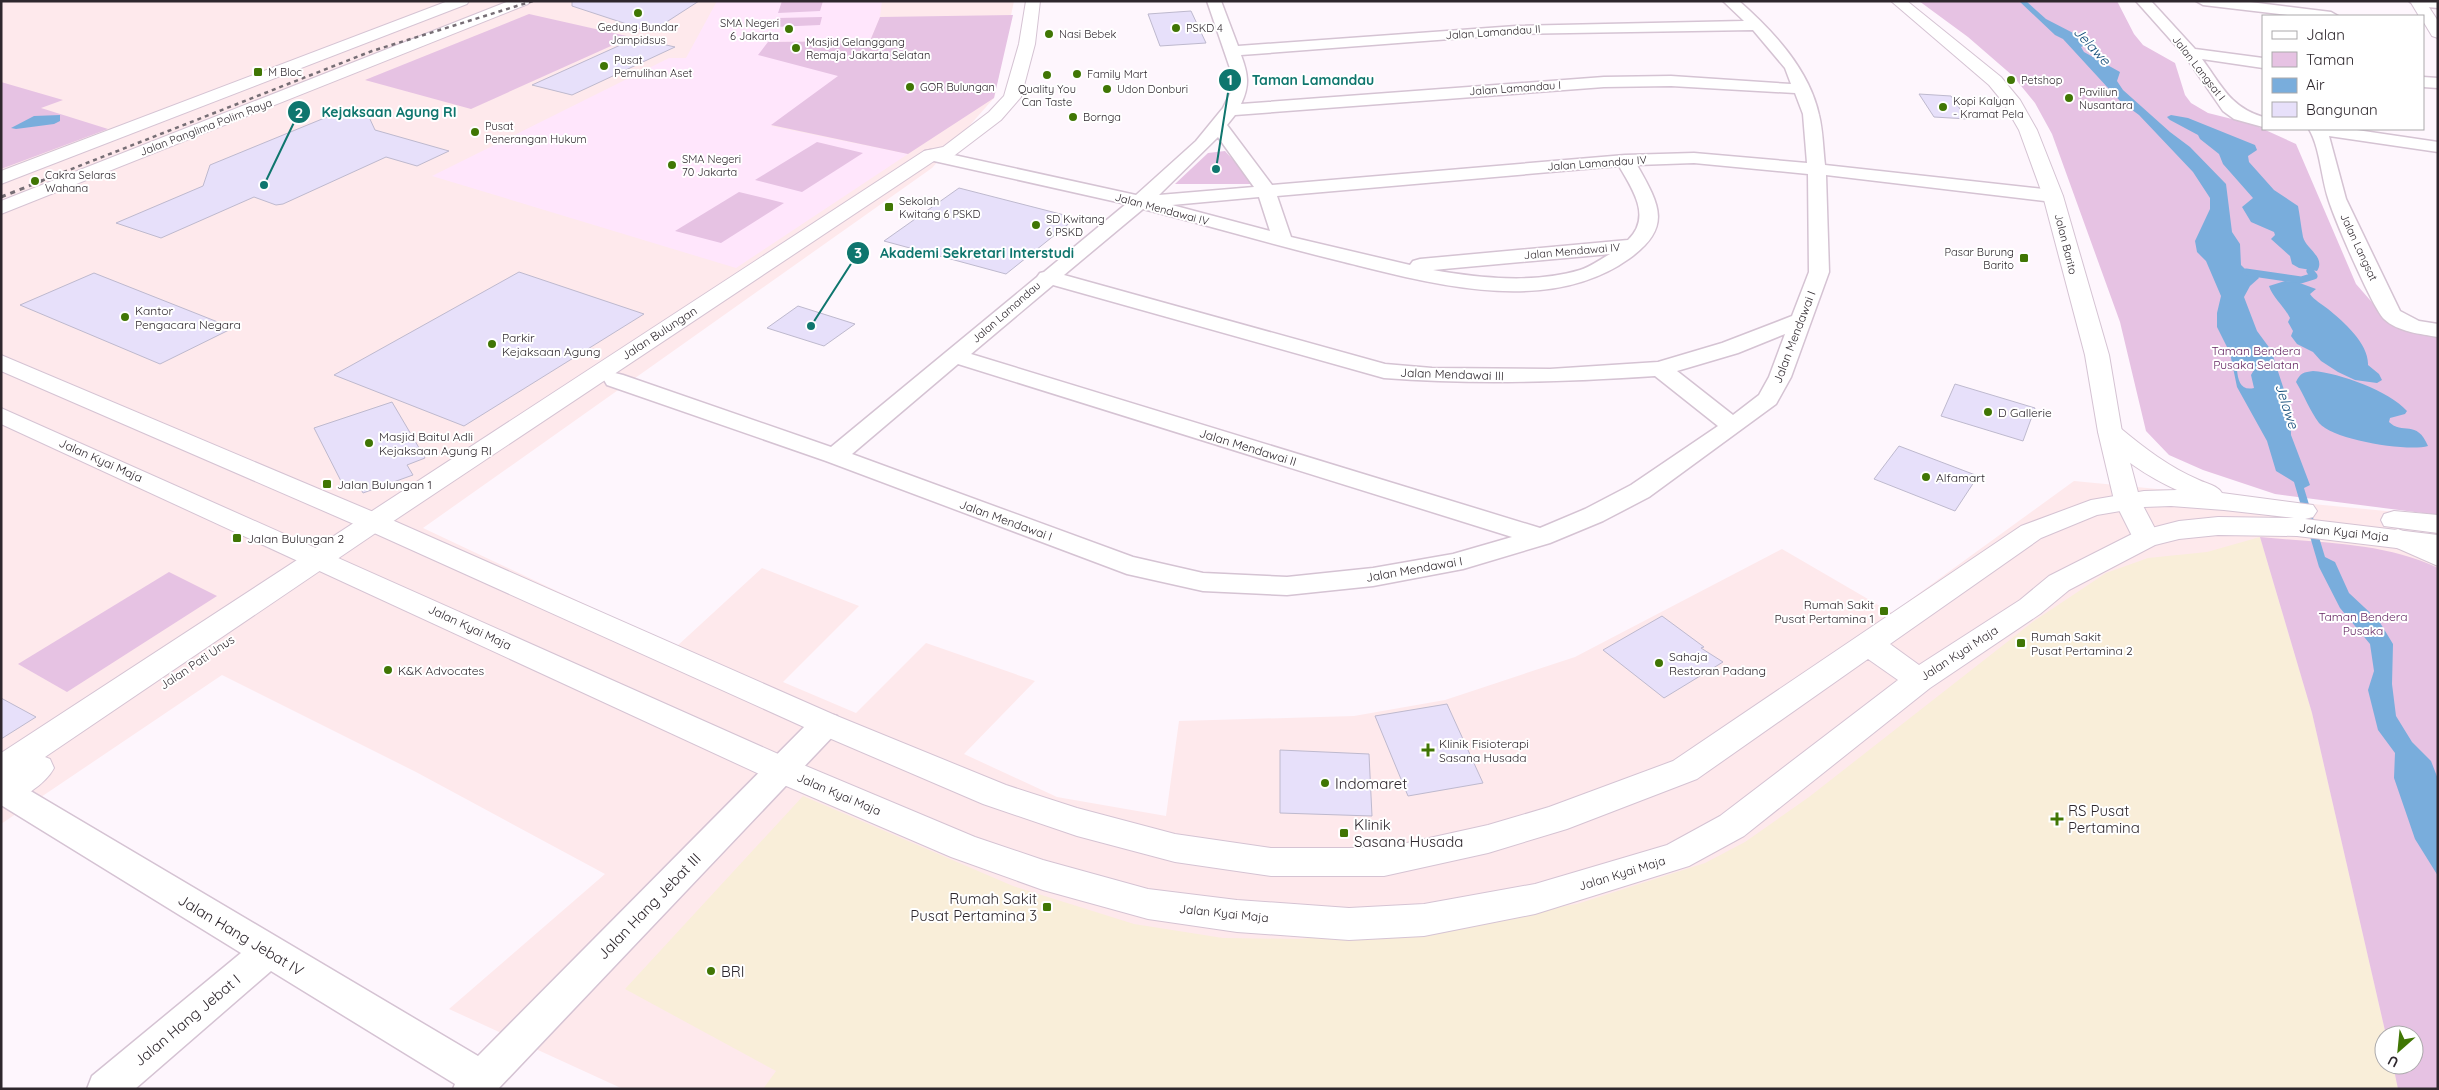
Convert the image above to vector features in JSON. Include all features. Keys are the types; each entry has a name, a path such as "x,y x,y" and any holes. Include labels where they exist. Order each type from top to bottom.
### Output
{"main road":[{"path":"1,178 462,1"},
{"name":"Jalan Panglima Polim Raya","path":"1,208 523,1"},
{"name":"Jalan Bulungan","path":"382,526 615,380 852,223 995,116 1012,96 1027,44 1033,1"},
{"name":"Jalan Barito","path":"1898,1 1995,81 2011,100 2028,130 2054,196 2096,355 2110,432 2127,500 2146,538"},
{"path":"2417,1 2432,30"},
{"path":"90,144 130,157"},
{"name":"Jalan Bulungan","path":"382,526 942,154"},
{"name":"Jalan Kyai Maja","path":"1,362 382,526 826,724 995,795 1077,822 1174,848 1271,862 1333,864 1384,862 1488,839 1536,825 1685,770 2031,532 2092,508 2127,500 2155,498 2235,504 2294,518 2325,522 2398,538 2438,544"},
{"name":"Jalan Kyai Maja","path":"1,415 782,770 963,847 1051,877 1148,904 1237,916 1349,924 1424,920 1535,899 1677,856 1732,826 1919,680 2030,607 2059,583 2146,538 2179,530 2294,518"},
{"path":"2110,432 2141,460 2166,475 2235,504"},
{"name":"Jalan Kyai Maja","path":"2325,522 2438,524"},
{"name":"Jalan Pati Unus","path":"2,786 382,526"},
{"path":"2398,538 2438,557"},
{"path":"1869,644 1919,680"}],"street":[{"name":"Jalan Mendawai I","path":"615,380 834,456 1127,565 1203,582 1287,586 1373,577 1454,563 1541,538 1594,515 1640,491 1768,399 1780,378 1819,272 1817,169 1811,114 1792,67 1757,25 1730,1"},
{"name":"Jalan Langsat I","path":"2143,1 2190,53 2229,107 2240,115 2262,122"},
{"path":"2202,1 2259,5 2324,15"},
{"path":"2417,1 2438,4"},
{"name":"Jalan Lamandau","path":"834,456 1047,277 1140,202 1188,158 1219,126 1230,110 1242,85 1241,77 1230,50 1218,2"},
{"name":"Jalan Lamandau II","path":"1230,50 1516,30 1757,25"},
{"path":"2190,53 2262,63"},
{"name":"Jalan Lamandau I","path":"1230,110 1604,82 1671,81 1801,89"},
{"path":"2424,82 2438,83"},
{"path":"1219,126 1266,190 1283,242"},
{"name":"Jalan Langsat","path":"2318,130 2337,199 2378,290 2392,314 2412,326 2438,331"},
{"path":"2325,130 2438,147"},
{"name":"Jalan Mendawai IV","path":"942,154 1140,202 1283,242 1392,268 1440,278 1478,283 1547,281 1586,275 1621,256 1644,234 1650,221 1646,206 1625,160"},
{"name":"Jalan Lamandau IV","path":"1140,202 1625,160 1694,158 1817,169 2054,196"},
{"name":"Jalan Mendawai IV","path":"1392,268 1633,245"},
{"name":"Jalan Mendawai III","path":"1047,277 1384,371 1432,375 1550,376 1660,369 1730,348 1801,320"},
{"name":"Jalan Mendawai II","path":"954,356 1541,538"},
{"path":"1660,369 1733,426"},
{"name":"Jalan Hang Jebat III","path":"476,1084 826,724"},
{"name":"Jalan Hang Jebat IV","path":"2,786 269,951 476,1084"},
{"name":"Jalan Hang Jebat I","path":"106,1089 269,951"}],"shaded area":[{"path":"1,1 1014,1 994,98 932,168 423,528 676,647 762,568 859,606 783,682 856,713 926,643 1035,681 964,754 1057,797 1166,816 1179,721 1354,716 1445,700 1575,657 1782,549 1892,613 2074,481 2438,516 2438,1089 623,1089 449,1009 605,874 416,772 222,675 1,824"},
{"name":"SMA Negeri 70 Jakarta","path":"717,1 882,1 880,17 870,41 768,42 839,76 771,126 908,154 736,268 432,176 669,58 686,58"},
{"name":"RS Pusat Pertamina","path":"2260,537 2312,713 2384,1025 2374,1025 2374,1075 2395,1075 2398,1089 763,1089 776,1071 625,989 803,796 1013,886 1134,924 1223,938 1300,939 1480,920 1577,904 1705,863 1745,842 1809,797 2034,621 2106,573 2148,558 2207,552"}],"green space":[{"path":"782,1 823,1 820,11 778,13"},
{"name":"Taman Bendera Pusaka Selatan","path":"1919,1 2117,1 2134,34 2143,45 2175,63 2185,95 2191,103 2208,113 2252,124 2296,144 2356,284 2377,308 2438,329 2438,515 2275,494 2203,470 2169,455 2146,431 2120,322 2052,134 2035,103 2013,76 1968,37"},
{"path":"529,14 631,37 471,109 365,80"},
{"name":"GOR Bulungan","path":"1013,15 994,98 908,154 771,125 838,76 758,55 768,42 870,41 880,17"},
{"path":"822,17 820,25 775,27 778,18"},
{"path":"1,82 63,100 41,108 108,129 1,169"},
{"path":"817,142 863,153 802,192 755,180"},
{"path":"1225,151 1255,184 1175,184 1208,153"},
{"path":"739,192 784,203 721,243 675,231"},
{"name":"Taman Bendera Pusaka","path":"2260,537 2374,548 2417,559 2438,568 2438,1089 2398,1089 2395,1075 2424,1075 2424,1025 2384,1025 2312,713"},
{"path":"169,572 217,596 67,692 18,664"}],"water":[{"name":"Jelawe","path":"2019,1 2026,1 2046,19 2077,35 2085,45 2081,47 2084,52 2120,72 2117,81 2123,90 2170,132 2190,147 2226,184 2232,232 2240,244 2241,265 2245,269 2256,273 2259,278 2250,286 2244,297 2257,331 2271,350 2290,408 2291,435 2310,485 2304,488 2325,557 2335,562 2349,593 2379,621 2393,644 2392,684 2396,716 2412,742 2431,761 2438,779 2438,876 2415,839 2394,778 2395,753 2378,730 2368,690 2374,671 2370,644 2340,608 2319,567 2294,482 2276,471 2267,441 2237,387 2230,353 2217,327 2217,313 2221,296 2206,261 2197,252 2195,241 2210,209 2210,198 2193,172 2139,115 2120,101 2063,39 2055,35","holes":["2242,365 2247,365 2254,370 2251,375 2254,388 2250,389 2243,387 2238,378 2237,370"]},
{"path":"60,115 60,121 54,124 11,128 34,116"},
{"path":"2171,115 2188,118 2255,145 2257,150 2248,156 2249,162 2274,190 2298,206 2303,237 2319,261 2317,271 2299,268 2292,264 2290,256 2271,239 2275,235 2274,232 2251,222 2242,207 2253,198 2223,164 2219,154 2200,139 2198,135 2170,120 2167,117"},
{"path":"2285,281 2297,282 2316,289 2310,294 2341,320 2360,341 2367,357 2368,365 2379,374 2382,380 2377,383 2355,380 2338,372 2321,361 2313,352 2297,344 2291,336 2293,331 2288,322 2290,318 2269,286"},
{"path":"2313,371 2350,379 2389,397 2407,411 2405,414 2390,418 2389,422 2394,426 2414,430 2419,433 2428,446 2388,446 2339,435 2327,429 2319,423 2296,382 2303,374"}],"building":[{"name":"Gedung Bundar Jampidsus","path":"572,1 699,1 651,32 572,6"},
{"name":"PSKD 4","path":"1191,11 1206,43 1160,46 1148,14"},
{"name":"Pusat Pemulihan Aset","path":"636,38 675,47 572,95 532,85"},
{"name":"Kopi Kalyan - Kramat Pela","path":"1919,94 1951,96 1967,119 1934,117"},
{"path":"344,110 369,117 375,130 449,151 417,166 386,157 283,204 276,205 254,197 161,238 116,223 203,186 210,165"},
{"name":"SD Kwitang 6 PSKD","path":"959,188 1076,218 1006,274 884,241"},
{"name":"Parkir Kejaksaan Agung","path":"519,272 644,314 464,426 334,375"},
{"name":"Kantor Pengacara Negara","path":"94,273 233,328 160,364 20,305"},
{"path":"798,306 855,324 824,346 767,328"},
{"name":"D Gallerie","path":"1955,384 2035,408 2023,441 1941,416"},
{"name":"Masjid Baitul Adli Kejaksaan Agung RI","path":"392,402 425,458 407,465 413,475 363,493 357,482 344,487 314,428"},
{"name":"Alfamart","path":"1899,446 1978,476 1955,511 1874,479"},
{"name":"Sahaja Restoran Padang","path":"1662,616 1704,647 1701,648 1723,662 1664,698 1603,650"},
{"path":"1,698 36,717 1,739"},
{"name":"Klinik Fisioterapi Sasana Husada","path":"1447,704 1483,783 1408,796 1375,716"},
{"name":"Indomaret","path":"1280,750 1369,754 1372,816 1280,813"}],"waterway":[{"path":"2246,272 2301,280 2314,276 2310,271"}],"railway":[{"path":"41,181 372,51 533,1"},
{"path":"1,197 44,180"}],"place":[{"name":"Gedung Bundar Jampidsus","path":"638,13"},
{"name":"PSKD 4","path":"1176,28"},
{"name":"SMA Negeri 6 Jakarta","path":"789,29"},
{"name":"Nasi Bebek","path":"1049,34"},
{"name":"Masjid Gelanggang Remaja Jakarta Selatan","path":"796,48"},
{"name":"Pusat Pemulihan Aset","path":"604,66"},
{"name":"M Bloc","path":"258,72"},
{"name":"Family Mart","path":"1077,74"},
{"name":"Quality You Can Taste","path":"1047,75"},
{"name":"Petshop","path":"2011,80"},
{"name":"GOR Bulungan","path":"910,87"},
{"name":"Udon Donburi","path":"1107,89"},
{"name":"Paviliun Nusantara","path":"2069,98"},
{"name":"Kopi Kalyan - Kramat Pela","path":"1943,107"},
{"name":"Bornga","path":"1073,117"},
{"name":"Pusat Penerangan Hukum","path":"475,132"},
{"name":"SMA Negeri 70 Jakarta","path":"672,165"},
{"name":"Taman Lamandau","path":"1216,169"},
{"name":"Cakra Selaras Wahana","path":"35,181"},
{"name":"Kejaksaan Agung RI","path":"264,185"},
{"name":"Sekolah Kwitang 6 PSKD","path":"889,207"},
{"name":"SD Kwitang 6 PSKD","path":"1036,225"},
{"name":"Pasar Burung Barito","path":"2024,258"},
{"name":"Kantor Pengacara Negara","path":"125,317"},
{"name":"Akademi Sekretari Interstudi","path":"811,326"},
{"name":"Parkir Kejaksaan Agung","path":"492,344"},
{"name":"D Gallerie","path":"1988,412"},
{"name":"Masjid Baitul Adli Kejaksaan Agung RI","path":"369,443"},
{"name":"Alfamart","path":"1926,477"},
{"name":"Jalan Bulungan 1","path":"327,484"},
{"name":"Jalan Bulungan 2","path":"237,538"},
{"name":"Rumah Sakit Pusat Pertamina 1","path":"1884,611"},
{"name":"Rumah Sakit Pusat Pertamina 2","path":"2021,643"},
{"name":"Sahaja Restoran Padang","path":"1659,663"},
{"name":"K&K Advocates","path":"388,670"},
{"name":"Klinik Fisioterapi Sasana Husada","path":"1428,750"},
{"name":"Indomaret","path":"1325,783"},
{"name":"RS Pusat Pertamina","path":"2057,819"},
{"name":"Klinik Sasana Husada","path":"1344,833"},
{"name":"Rumah Sakit Pusat Pertamina 3","path":"1047,907"},
{"name":"BRI","path":"711,971"}]}
